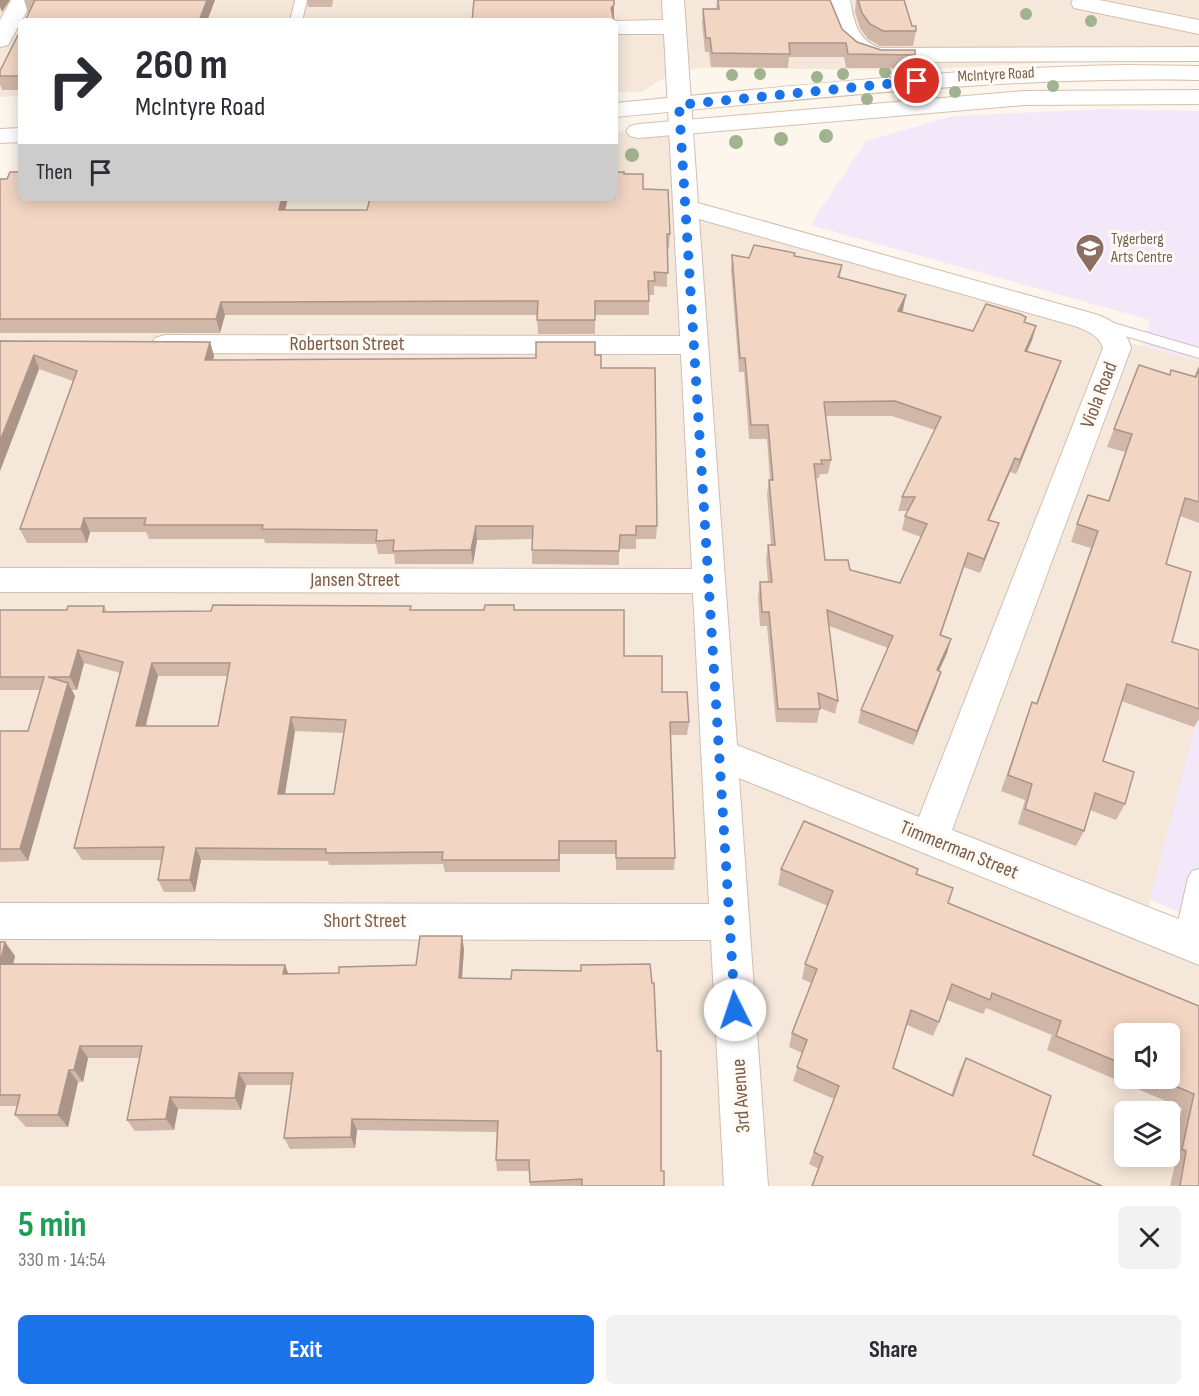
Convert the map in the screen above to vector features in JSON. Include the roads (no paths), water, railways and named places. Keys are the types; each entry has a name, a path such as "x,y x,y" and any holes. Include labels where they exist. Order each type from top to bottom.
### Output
{"street":[{"path":"7,30 22,0"},
{"name":"3rd Avenue","path":"673,0 746,1186"},
{"path":"839,0 842,16 854,44 879,55 1199,54"},
{"path":"1082,3 1199,27"},
{"path":"618,27 674,27"},
{"name":"McIntyre Road","path":"618,132 680,116 938,78 1095,72 1199,74"},
{"name":"McIntyre Road","path":"618,110 680,116 1024,98 1199,97"},
{"path":"0,136 18,135"},
{"name":"Viola Road","path":"686,207 1085,320 1106,330 1112,336 1117,348 930,838"},
{"name":"Robertson Street","path":"143,344 694,345"},
{"name":"Jansen Street","path":"0,580 710,581"},
{"name":"Timmerman Street","path":"720,754 1192,943"},
{"name":"Short Street","path":"0,921 730,922"}],"lane":[{"path":"297,18 301,0"},
{"path":"1085,320 1199,352"},
{"path":"1192,943 1199,878"}],"place":[{"name":"Tygerberg Arts Centre","path":"1090,274"}]}
